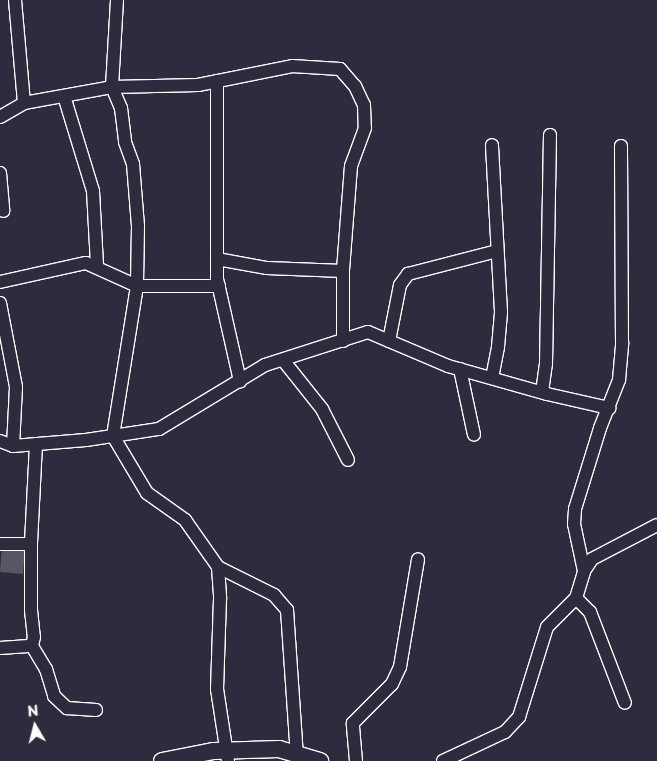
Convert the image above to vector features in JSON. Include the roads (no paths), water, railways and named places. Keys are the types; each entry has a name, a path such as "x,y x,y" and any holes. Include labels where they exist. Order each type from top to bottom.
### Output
{"street":[{"path":"15,0 24,104"},
{"path":"116,0 112,86 121,108 126,142 133,164 138,226 137,286 113,436 147,493 185,520 218,567 274,595 287,610 297,755"},
{"path":"0,117 24,104 112,86 198,85 292,66 340,69 355,86 364,105 365,128 350,166 343,271 343,341"},
{"path":"217,81 217,259 219,286 240,381"},
{"path":"64,96 93,191 97,266"},
{"path":"542,392 546,364 550,135"},
{"path":"492,145 501,312 498,347 492,378"},
{"path":"584,571 574,524 575,509 600,428 619,380 622,342 621,146"},
{"path":"0,173 3,212"},
{"path":"390,341 400,285 408,274 497,251"},
{"path":"217,259 267,268 343,271"},
{"path":"0,282 86,263 97,266 137,286 219,286"},
{"path":"0,303 16,387 13,446"},
{"path":"0,441 13,446 113,436 159,429 265,365 368,332 460,369 609,408"},
{"path":"283,360 322,410 348,460"},
{"path":"460,369 474,435"},
{"path":"36,444 30,544 31,610 34,637 32,646 46,669 54,696 67,708 96,710"},
{"path":"443,761 505,732 519,717 547,627 576,598 584,571 592,559 657,525"},
{"path":"0,544 30,544"},
{"path":"356,761 353,723 392,684 400,667 418,560"},
{"path":"218,567 220,599 217,689 227,756"},
{"path":"576,598 590,612 625,703"},
{"path":"0,648 32,646"},
{"path":"164,761 227,756 297,755 320,761"}]}
